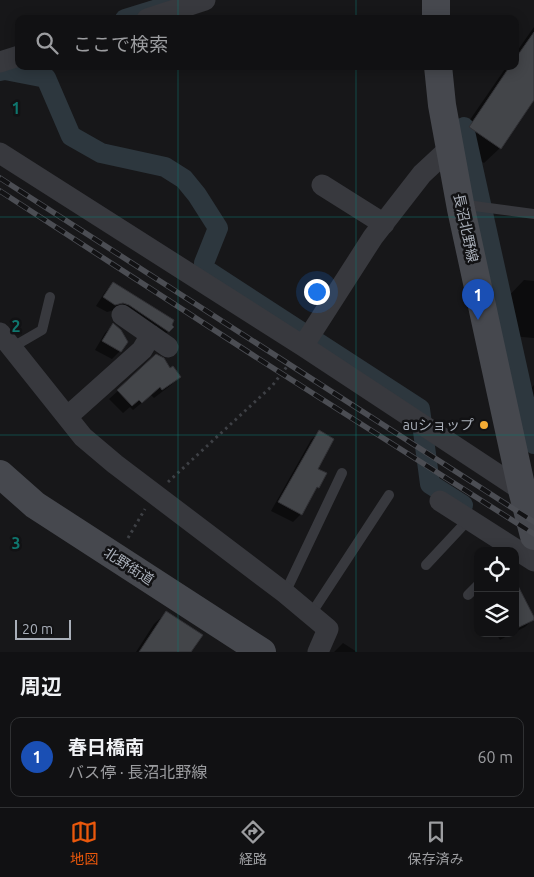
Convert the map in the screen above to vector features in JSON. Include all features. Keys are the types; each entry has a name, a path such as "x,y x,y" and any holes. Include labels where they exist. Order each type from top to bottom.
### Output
{"main road":[{"path":"436,0 436,15"},
{"name":"長沼北野線","path":"438,70 442,105 461,210 528,494 520,545"},
{"name":"北野街道","path":"0,474 35,505 262,652"}],"street":[{"path":"159,15 205,0"},
{"path":"0,62 15,57"},
{"path":"303,346 373,237 422,174 450,148"},
{"path":"0,153 303,346 528,494"},
{"path":"322,186 384,224"},
{"path":"67,417 142,350 160,341 122,315"},
{"path":"6,340 83,436 154,495 285,593 328,629 318,652"},
{"path":"440,501 468,519 520,545 534,562"}],"lane":[{"path":"461,210 474,206 534,214"},
{"path":"6,340 42,330 50,297"},
{"path":"285,593 342,473"},
{"path":"311,614 389,495"},
{"path":"426,565 468,519"},
{"path":"468,595 474,589"}],"path":[{"path":"116,558 154,495 272,386 303,346"}],"building":[{"path":"534,32 534,100 501,149 469,127 507,70 519,70 519,53"},
{"path":"113,282 174,320 172,325 174,327 169,332 129,305 123,303 115,305 103,297"},
{"path":"113,323 121,330 128,342 121,352 102,341"},
{"path":"156,354 164,358 170,368 173,366 181,377 162,390 160,387 142,403 139,400 132,406 117,390"},
{"path":"319,430 334,439 318,469 327,473 302,515 278,502"},
{"path":"519,588 534,617 534,620 519,627"},
{"path":"166,611 203,635 191,652 139,652"}],"waterway":[{"path":"138,15 164,7"},
{"path":"0,71 5,70 46,78 71,136 101,153 165,167 184,179 197,195 218,228 204,263 206,270 420,409 430,484 463,505"},
{"path":"464,127 534,444"}],"railway":[{"path":"0,178 534,522"},
{"path":"0,191 534,534"}],"place":[{"name":"春日橋南","path":"478,320"},
{"name":"auショップ","path":"484,425"}]}
